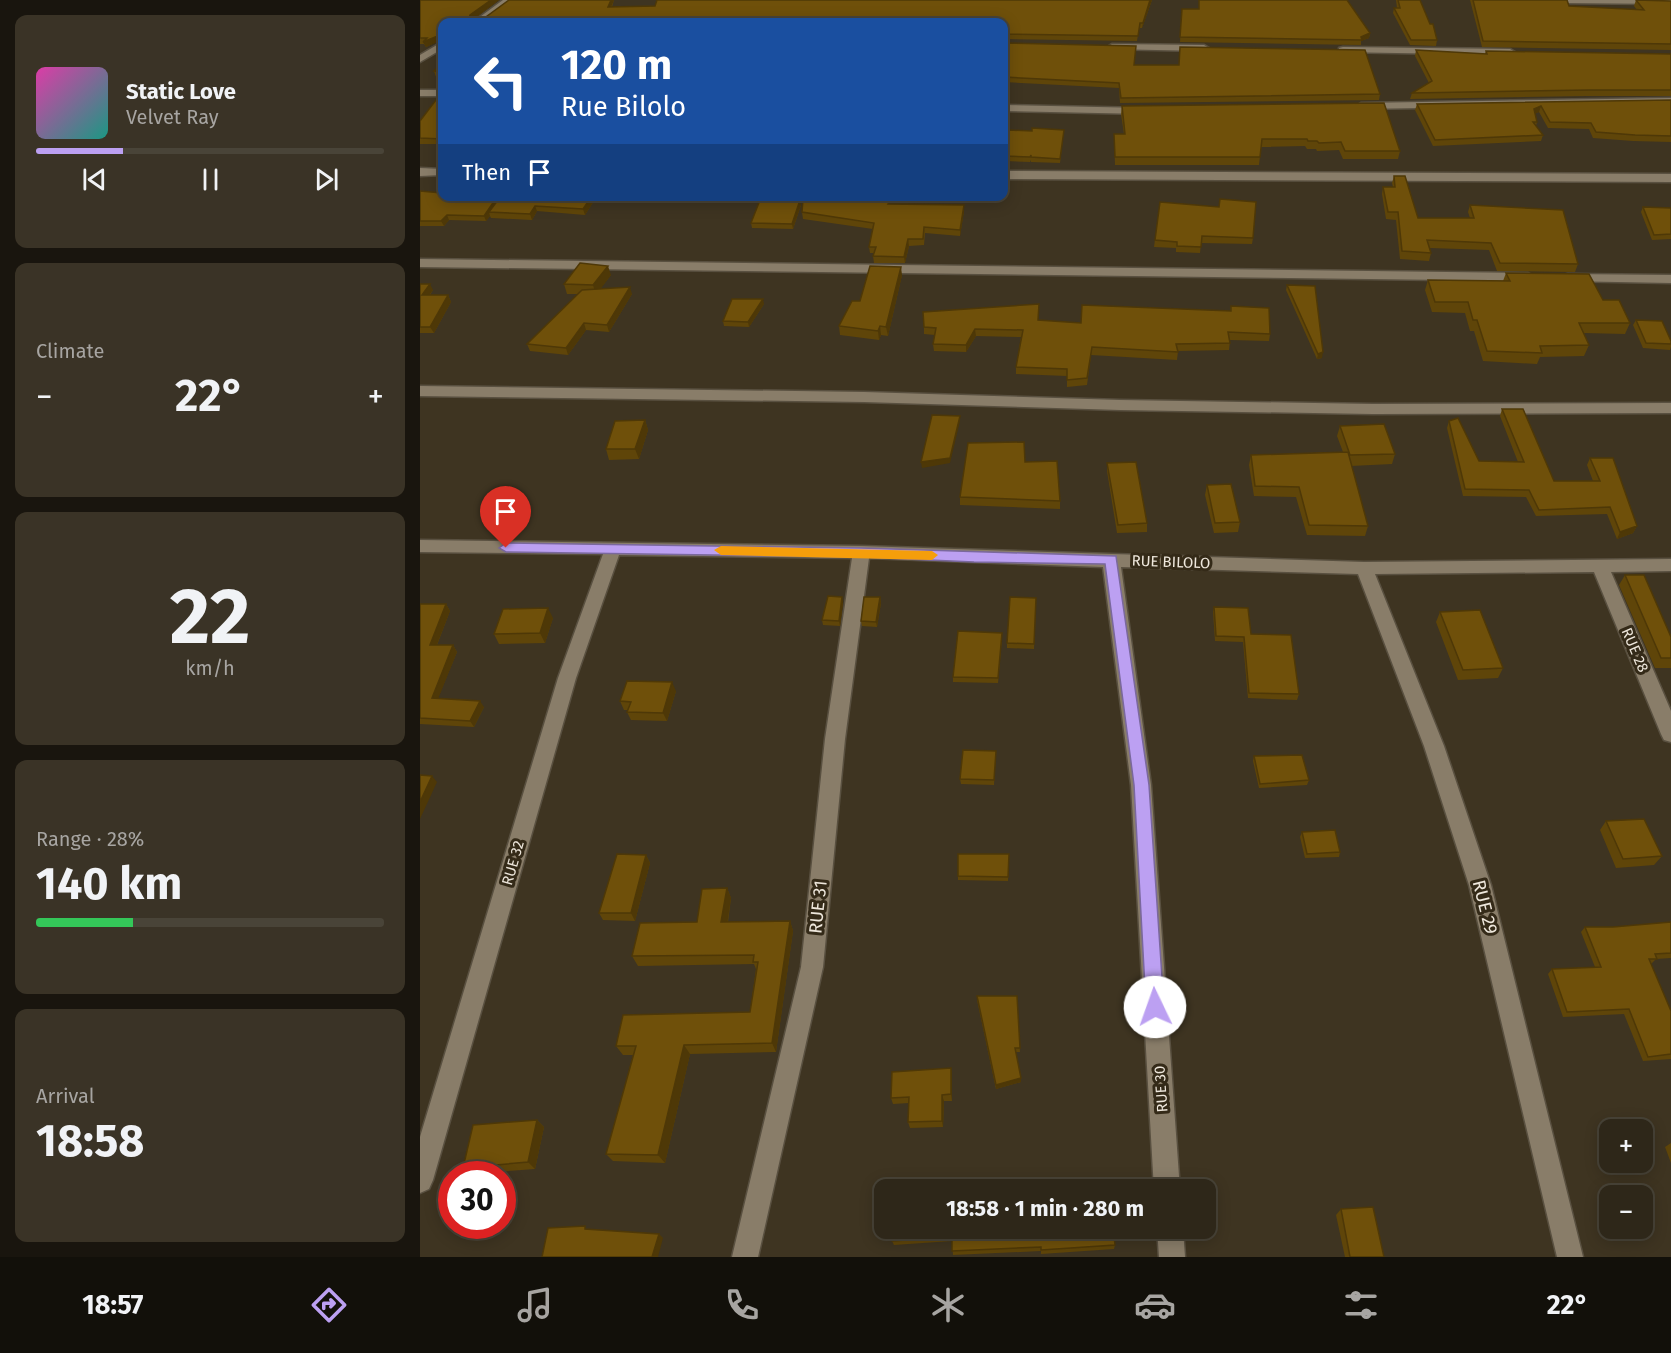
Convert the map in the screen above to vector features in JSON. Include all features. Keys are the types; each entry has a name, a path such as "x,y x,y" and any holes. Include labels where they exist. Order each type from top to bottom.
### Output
{"street":[{"path":"483,18 508,0"},
{"path":"1559,0 1671,1"},
{"path":"421,58 438,47"},
{"path":"1104,47 1219,49"},
{"path":"1336,50 1519,53"},
{"path":"420,93 438,93"},
{"path":"1349,106 1671,101"},
{"path":"1008,108 1157,111"},
{"path":"420,172 438,172"},
{"path":"1008,175 1671,178"},
{"path":"420,263 1671,279"},
{"path":"420,391 864,397 1350,409 1671,408"},
{"name":"RUE BILOLO","path":"420,546 861,552 1364,568 1671,565"},
{"name":"RUE 32","path":"420,1180 567,678 613,549"},
{"name":"RUE 31","path":"745,1257 812,967 835,739 861,552"},
{"name":"RUE 30","path":"1111,560 1141,785 1166,1179"},
{"name":"RUE 28","path":"1599,565 1671,734"},
{"name":"RUE 29","path":"1364,568 1434,746 1480,885 1570,1257"},
{"path":"1171,1239 1172,1257"}],"building":[{"path":"420,0 491,0 469,18 438,18 438,36 423,42 427,38 420,38"},
{"path":"509,0 611,0 608,7 655,6 657,0 1150,0 1143,23 1140,23 1138,36 1008,34 1008,18 484,18"},
{"path":"1199,0 1347,0 1370,33 1361,37 1362,40 1180,37 1182,9 1199,9"},
{"path":"1398,0 1420,0 1430,24 1433,24 1437,40 1411,40 1394,8 1400,8"},
{"path":"1473,0 1567,0 1569,6 1644,10 1636,0 1671,1 1671,44 1483,41"},
{"path":"1008,43 1136,46 1134,65 1179,65 1180,47 1365,50 1380,94 1121,98 1119,83 1008,77"},
{"path":"1416,50 1487,54 1486,51 1671,54 1671,90 1412,93 1432,81"},
{"path":"438,97 438,139 420,138 420,121"},
{"path":"1671,100 1671,136 1596,132 1591,123 1550,122 1541,106 1534,109 1537,122 1533,122 1543,135 1435,140 1417,104"},
{"path":"1384,103 1400,151 1345,151 1341,142 1319,143 1307,139 1262,139 1260,157 1115,157 1114,134 1125,134 1122,106"},
{"path":"1032,128 1064,130 1060,159 1031,157 1031,155 1030,157 1008,156 1009,130 1032,131"},
{"path":"1394,176 1405,176 1418,218 1474,218 1470,205 1563,210 1578,264 1500,263 1491,243 1427,240 1431,253 1402,251 1398,212 1388,212 1383,187 1395,187"},
{"path":"420,191 438,193 438,201 494,201 484,216 447,215 441,221 420,221"},
{"path":"1220,199 1256,202 1253,238 1202,236 1201,247 1177,246 1177,242 1155,240 1160,202 1219,207"},
{"path":"497,201 589,201 583,209 535,206 530,214 489,212"},
{"path":"760,201 800,201 792,224 751,223"},
{"path":"803,201 890,201 888,204 964,205 960,230 924,227 923,239 908,239 904,257 873,256 876,247 869,247 874,223 802,212"},
{"path":"1643,207 1671,208 1671,234 1654,235"},
{"path":"580,263 608,266 593,285 564,284"},
{"path":"870,266 901,267 886,327 880,326 878,331 839,326 852,301 860,301"},
{"path":"1506,273 1589,274 1603,300 1619,300 1630,323 1579,323 1589,345 1540,346 1542,353 1487,351 1477,320 1473,320 1468,302 1435,302 1428,280 1510,281"},
{"path":"420,284 430,284 422,295 448,295 430,327 420,327"},
{"path":"1287,285 1315,286 1323,352 1318,354"},
{"path":"630,287 607,325 584,323 566,348 527,344 582,290"},
{"path":"732,299 763,299 748,322 723,321"},
{"path":"1039,304 1038,320 1081,323 1082,305 1231,311 1231,306 1269,308 1270,334 1228,332 1230,343 1176,344 1178,352 1092,347 1087,378 1067,380 1067,369 1016,367 1023,330 975,329 966,345 933,344 936,328 924,327 923,312"},
{"path":"1636,320 1662,321 1671,344 1646,343"},
{"path":"1502,409 1523,409 1554,481 1600,481 1590,458 1613,458 1637,526 1620,532 1610,507 1539,510 1529,490 1465,489 1449,421 1458,418 1479,461 1524,462"},
{"path":"932,415 960,416 950,458 921,462"},
{"path":"645,420 635,449 606,449 615,421"},
{"path":"1384,424 1395,454 1350,455 1340,426"},
{"path":"1024,442 1025,462 1057,461 1060,501 960,497 968,443"},
{"path":"1348,452 1368,526 1309,525 1299,487 1255,486 1251,455"},
{"path":"1136,462 1147,523 1118,525 1107,463"},
{"path":"1231,484 1240,522 1215,523 1207,485"},
{"path":"1625,575 1644,575 1671,637 1671,658 1661,658"},
{"path":"828,596 842,597 839,621 822,620"},
{"path":"864,597 880,597 876,622 861,621"},
{"path":"1010,597 1036,598 1034,644 1007,643"},
{"path":"420,604 446,604 430,645 453,645 432,698 480,701 470,721 420,718"},
{"path":"1214,607 1248,608 1251,634 1291,635 1299,694 1249,693 1244,637 1216,636"},
{"path":"548,608 540,633 494,634 503,609"},
{"path":"1480,610 1503,668 1463,670 1440,612"},
{"path":"958,631 1002,633 998,678 953,677"},
{"path":"627,681 672,682 663,713 627,712 631,702 620,701"},
{"path":"963,750 996,751 994,780 960,779"},
{"path":"1302,755 1309,780 1260,784 1254,756"},
{"path":"420,775 432,776 420,802"},
{"path":"1644,819 1662,856 1623,859 1606,821"},
{"path":"1335,830 1340,852 1307,854 1302,832"},
{"path":"617,854 646,855 631,913 599,913"},
{"path":"958,854 1009,854 1008,877 958,876"},
{"path":"727,888 721,922 790,921 772,1043 684,1045 658,1155 606,1154 636,1046 616,1046 623,1015 750,1012 758,962 753,962 754,955 632,956 640,923 697,922 702,889"},
{"path":"1671,922 1671,953 1655,954 1657,959 1649,959 1671,1011 1671,1054 1648,1057 1629,1009 1567,1012 1552,969 1601,967 1585,927"},
{"path":"977,996 1017,996 1020,1048 1015,1048 1021,1078 996,1085"},
{"path":"951,1068 951,1094 942,1095 942,1121 908,1122 909,1097 891,1098 892,1072"},
{"path":"537,1120 528,1162 465,1161 473,1125"},
{"path":"1373,1207 1384,1257 1350,1257 1341,1209"},
{"path":"585,1226 585,1229 659,1234 652,1257 542,1257 548,1228"},
{"path":"892,1239 922,1239 892,1241"},
{"path":"952,1239 1114,1239 1115,1245 1041,1250 1041,1247 952,1251"}],"slow traffic":[{"path":"721,550 932,555"}],"route":[{"path":"506,548 861,552 1111,560 1141,785 1155,1007"}]}
